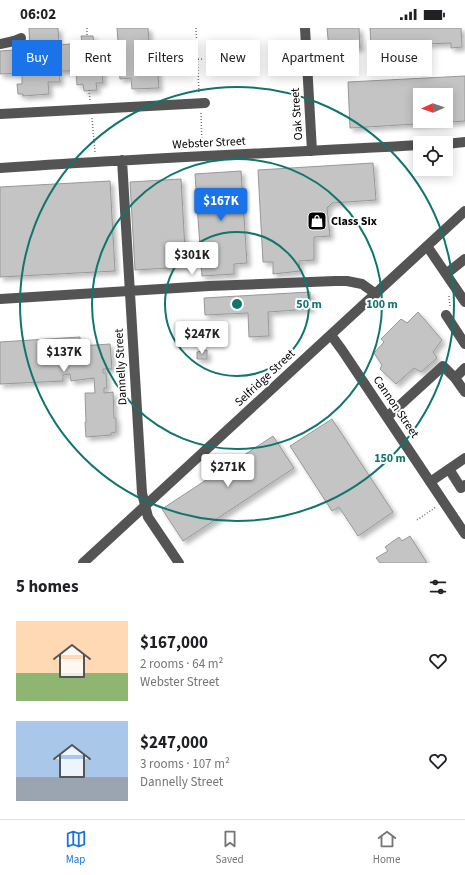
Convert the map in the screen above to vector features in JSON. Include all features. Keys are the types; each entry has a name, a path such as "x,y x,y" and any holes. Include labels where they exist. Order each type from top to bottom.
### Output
{"street":[{"name":"Oak Street","path":"305,28 312,151"},
{"path":"0,44 20,38"},
{"path":"0,114 202,103"},
{"path":"453,143 465,142"},
{"name":"Webster Street","path":"0,168 122,160 413,145"},
{"name":"Dannelly Street","path":"122,160 142,493 148,516 179,563"},
{"name":"Selfridge Street","path":"83,563 465,211"},
{"path":"427,246 465,302"},
{"path":"447,276 465,259"},
{"path":"0,299 335,280 362,284 376,294"},
{"path":"448,319 465,344"},
{"name":"Cannon Street","path":"331,335 465,534"},
{"path":"387,417 443,366 455,378 465,392"},
{"path":"455,378 465,368"},
{"path":"430,482 465,458"},
{"path":"449,469 461,488 465,485"}],"path":[{"path":"87,28 87,36"},
{"path":"196,28 197,40"},
{"path":"202,59 198,59 202,103 203,157"},
{"path":"90,90 96,162"},
{"path":"447,276 448,319"},
{"path":"417,520 436,507"}],"building":[{"path":"29,28 58,28 59,40 30,40"},
{"path":"117,28 148,28 149,40 134,40 134,76 158,76 159,88 132,89 131,78 120,79 120,76 126,76 126,40 118,40"},
{"path":"327,28 359,28 360,48 359,40 328,40"},
{"path":"370,28 461,28 462,47 451,48 451,43 432,44 432,40 371,40"},
{"path":"81,36 93,36 94,40 82,40"},
{"path":"70,44 70,71 62,71 62,45"},
{"path":"12,50 12,73 0,74 0,51"},
{"path":"22,76 59,76 60,82 48,82 49,94 23,96 23,94 18,94 17,84 22,84"},
{"path":"76,76 102,76 103,83 96,83 97,90 84,91 83,84 77,85"},
{"path":"465,76 465,121 453,122 453,88 413,88 413,124 350,128 348,82"},
{"path":"373,163 376,200 332,203 327,208 330,236 314,237 314,260 299,261 300,271 273,274 273,262 263,262 258,170"},
{"path":"241,171 247,263 234,264 234,274 202,276 195,174"},
{"path":"181,179 186,267 135,270 130,182"},
{"path":"110,181 115,271 0,277 0,187"},
{"path":"310,292 311,309 268,312 269,336 249,337 248,313 205,315 204,298"},
{"path":"418,312 442,340 433,352 437,358 421,372 414,368 396,384 380,369 382,365 374,353 384,342 381,339 401,319 407,323"},
{"path":"80,337 80,346 110,344 112,369 103,369 103,373 106,373 107,388 104,388 104,393 113,392 116,432 111,433 111,435 86,437 85,393 95,393 94,378 71,381 70,374 63,375 63,381 0,384 0,342"},
{"path":"207,350 207,359 197,359 197,352"},
{"path":"332,419 393,512 358,536 339,507 332,511 290,446"},
{"path":"273,436 294,468 183,541 162,509"},
{"path":"410,536 427,563 380,563 376,558 388,551 385,547 399,537 402,541"}],"place":[{"name":"Class Six","path":"317,221"}]}
